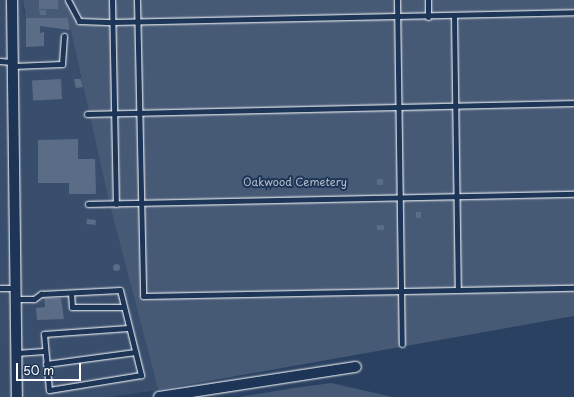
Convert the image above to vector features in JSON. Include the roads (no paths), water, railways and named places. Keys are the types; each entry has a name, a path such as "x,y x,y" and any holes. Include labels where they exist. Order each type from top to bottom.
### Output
{"street":[{"path":"12,0 17,397"},
{"path":"159,397 356,367"}],"lane":[{"path":"68,0 80,21 113,22 397,18 574,12"},
{"path":"112,0 116,204"},
{"path":"137,0 143,296 574,288"},
{"path":"397,0 402,344"},
{"path":"428,0 428,17"},
{"path":"454,16 458,290"},
{"path":"0,61 12,64 62,64 64,36"},
{"path":"87,114 399,109 574,103"},
{"path":"88,204 401,200 574,194"},
{"path":"0,288 15,288"},
{"path":"15,299 34,299 41,294 120,290 128,328 142,375 49,390 44,351 44,334 128,328"},
{"path":"71,293 72,307 123,306"},
{"path":"16,354 44,351"},
{"path":"46,364 135,352"}],"park label":[{"name":"Oakwood Cemetery","path":"295,182"}]}
